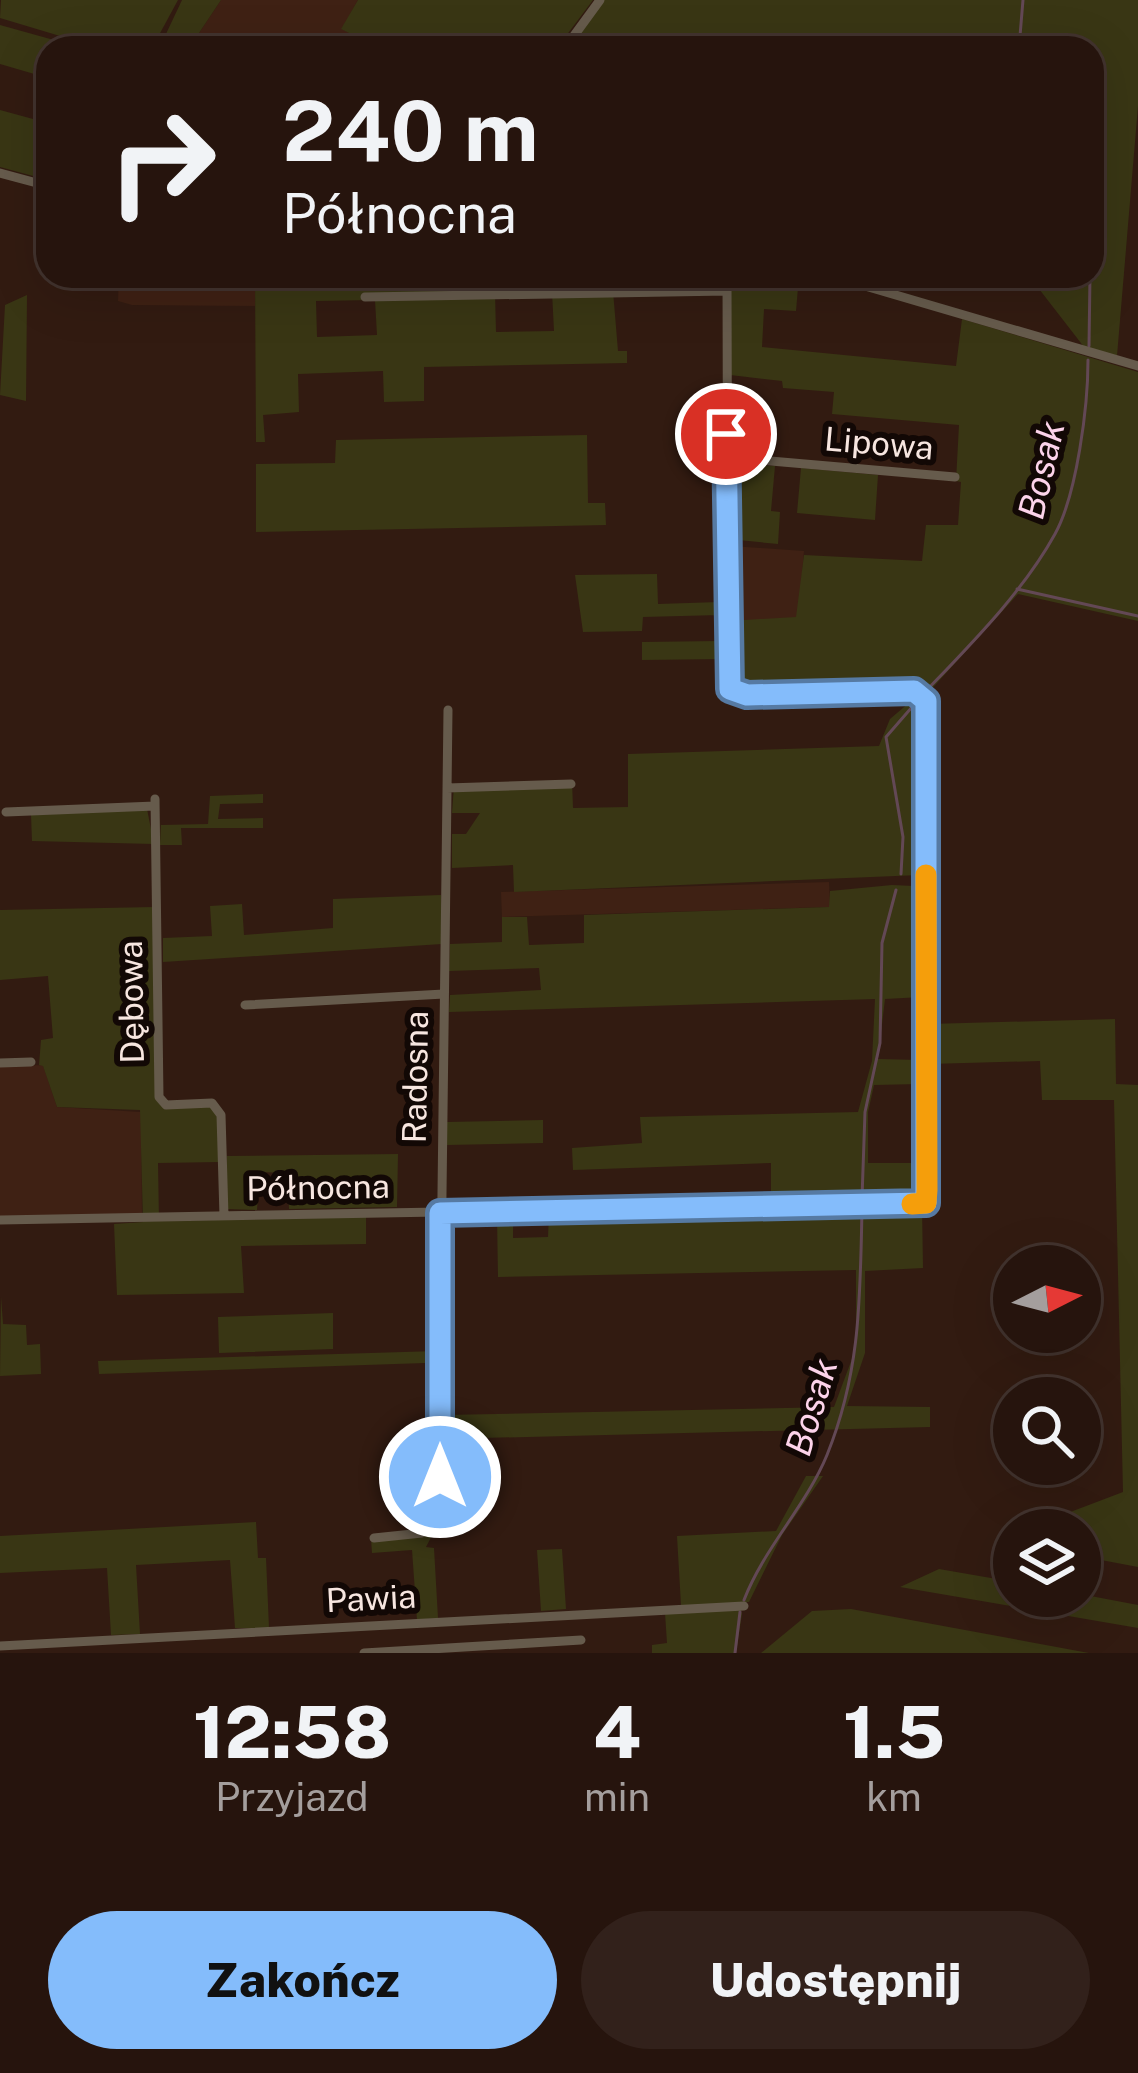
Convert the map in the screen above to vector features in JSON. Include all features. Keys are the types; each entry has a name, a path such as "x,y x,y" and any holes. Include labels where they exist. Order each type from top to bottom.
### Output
{"street":[{"path":"574,36 600,0"},
{"path":"0,173 36,183"},
{"path":"872,288 1138,366"},
{"path":"365,297 727,291 726,458"},
{"name":"Lipowa","path":"726,458 956,477"},
{"name":"Północna","path":"0,1220 926,1203 926,701 914,691 747,695 730,689 726,458"},
{"name":"Radosna","path":"374,1538 422,1533 438,1516 448,710"},
{"path":"447,788 571,784"},
{"name":"Dębowa","path":"6,812 155,803 160,1097 166,1105 212,1103 221,1115 224,1216"},
{"path":"245,1005 444,994"},
{"path":"0,1063 32,1061"},
{"name":"Pawia","path":"0,1646 745,1606"},
{"path":"364,1653 581,1640"}],"shaded area":[{"path":"1,0 178,0 158,36 60,36 0,18"},
{"path":"182,0 221,0 197,36 165,36"},
{"path":"221,0 358,0 342,29 356,36 197,36"},
{"path":"358,0 593,0 566,36 355,36 341,29"},
{"path":"604,0 1138,0 1138,106 1117,356 1084,347 1038,288 1104,288 1104,36 578,36"},
{"path":"0,25 39,36 36,74 0,64"},
{"path":"0,110 33,119 36,112 36,177 0,167"},
{"path":"119,288 255,288 255,306 118,301"},
{"path":"255,288 715,288 613,291 618,351 627,351 627,363 424,367 424,401 384,402 383,371 298,374 299,412 263,415 265,442 256,442","holes":["552,292 554,331 496,332 495,293","375,300 377,335 317,337 316,301"]},
{"path":"730,288 798,288 796,311 764,309 762,347 956,366 962,319 1138,372 1138,621 1018,594 927,694 912,689 748,692 730,681 728,628 738,629 744,620 796,617 804,555 922,561 926,525 958,525 959,425 832,414 834,392 783,388 782,381 730,375"},
{"path":"27,295 26,401 0,395 5,305"},
{"path":"587,435 588,503 605,503 606,525 256,532 256,464 335,463 336,440"},
{"path":"730,464 775,466 771,511 780,512 778,544 728,539"},
{"path":"801,468 878,475 875,520 797,513"},
{"path":"731,546 804,551 797,631 730,628"},
{"path":"657,574 658,604 719,602 720,615 643,617 642,631 583,632 575,575"},
{"path":"720,618 722,659 642,660 642,642 719,641"},
{"path":"917,696 922,700 920,875 514,892 513,865 452,868 452,834 466,834 480,813 452,813 454,786 572,781 573,808 628,807 628,754 879,746 890,719"},
{"path":"263,794 263,803 220,804 218,819 263,818 263,828 181,828 182,845 160,845 161,821 161,825 208,824 210,796"},
{"path":"147,809 154,844 32,841 31,815"},
{"path":"829,882 830,907 502,917 501,892"},
{"path":"914,886 922,895 922,997 885,999 878,1059 919,1060 920,1084 874,1085 868,1112 868,1163 918,1163 918,1111 922,1111 920,1199 771,1203 771,1163 573,1170 572,1148 642,1143 640,1117 858,1112 872,1061 875,999 449,1012 450,995 541,990 539,968 449,971 450,944 502,942 502,917 527,917 529,945 584,943 584,915 829,907 830,891"},
{"path":"441,895 442,944 163,962 163,938 212,936 210,906 242,904 244,935 333,928 333,899"},
{"path":"155,907 160,1104 212,1107 219,1118 220,1162 158,1163 159,1221 366,1217 366,1244 241,1246 244,1293 117,1295 114,1224 143,1222 140,1110 57,1107 39,1065 41,1040 53,1038 48,976 0,980 0,910"},
{"path":"1115,1019 1116,1084 1138,1085 1138,1567 1101,1560 1101,1509 1078,1509 1123,1492 1114,1100 1042,1100 1040,1061 929,1064 929,1024"},
{"path":"43,1065 57,1107 141,1112 142,1214 0,1216 0,1067"},
{"path":"543,1120 543,1143 447,1145 447,1122"},
{"path":"398,1154 397,1207 289,1209 287,1173 260,1172 257,1210 227,1209 227,1156"},
{"path":"922,1206 923,1268 865,1271 865,1353 847,1406 930,1407 930,1427 442,1439 444,1415 834,1407 856,1348 856,1270 498,1277 497,1216 513,1216 513,1238 548,1237 549,1214"},
{"path":"1,1297 3,1324 26,1325 27,1345 40,1344 41,1374 0,1376"},
{"path":"333,1313 333,1349 219,1353 218,1317"},
{"path":"437,1351 437,1387 425,1387 425,1363 99,1374 98,1361"},
{"path":"806,1476 823,1476 782,1535 749,1602 738,1602 742,1614 736,1653 652,1653 652,1645 667,1643 665,1613 681,1605 677,1536 776,1531"},
{"path":"256,1522 258,1558 266,1558 269,1628 235,1628 230,1560 136,1565 140,1634 111,1635 107,1568 0,1573 0,1536"},
{"path":"437,1526 426,1547 434,1548 438,1618 417,1620 412,1550 372,1553 371,1539 428,1533"},
{"path":"562,1549 566,1609 541,1611 537,1550"},
{"path":"939,1569 993,1578 993,1603 900,1587"},
{"path":"1101,1598 1138,1605 1138,1628 1074,1617 1101,1617"},
{"path":"851,1609 1089,1653 761,1653 812,1611"}],"waterway":[{"name":"Bosak","path":"1020,36 1023,0"},
{"name":"Bosak","path":"1089,346 1090,288"},
{"name":"Bosak","path":"925,692 1012,597 1055,534 1080,449 1088,360"},
{"path":"1017,589 1138,616"},
{"name":"Bosak","path":"901,874 903,837 886,737 919,699"},
{"name":"Bosak","path":"862,1198 865,1112 880,1043 882,943 896,890"},
{"name":"Bosak","path":"744,1600 818,1474 838,1424 856,1334 862,1209"},
{"name":"Bosak","path":"735,1653 740,1612"}],"slow traffic":[{"path":"912,1204 926,1203 927,1190 926,875"}],"route":[{"path":"440,1477 440,1213 926,1203 926,701 914,691 747,695 730,689 726,670 726,434"}]}
